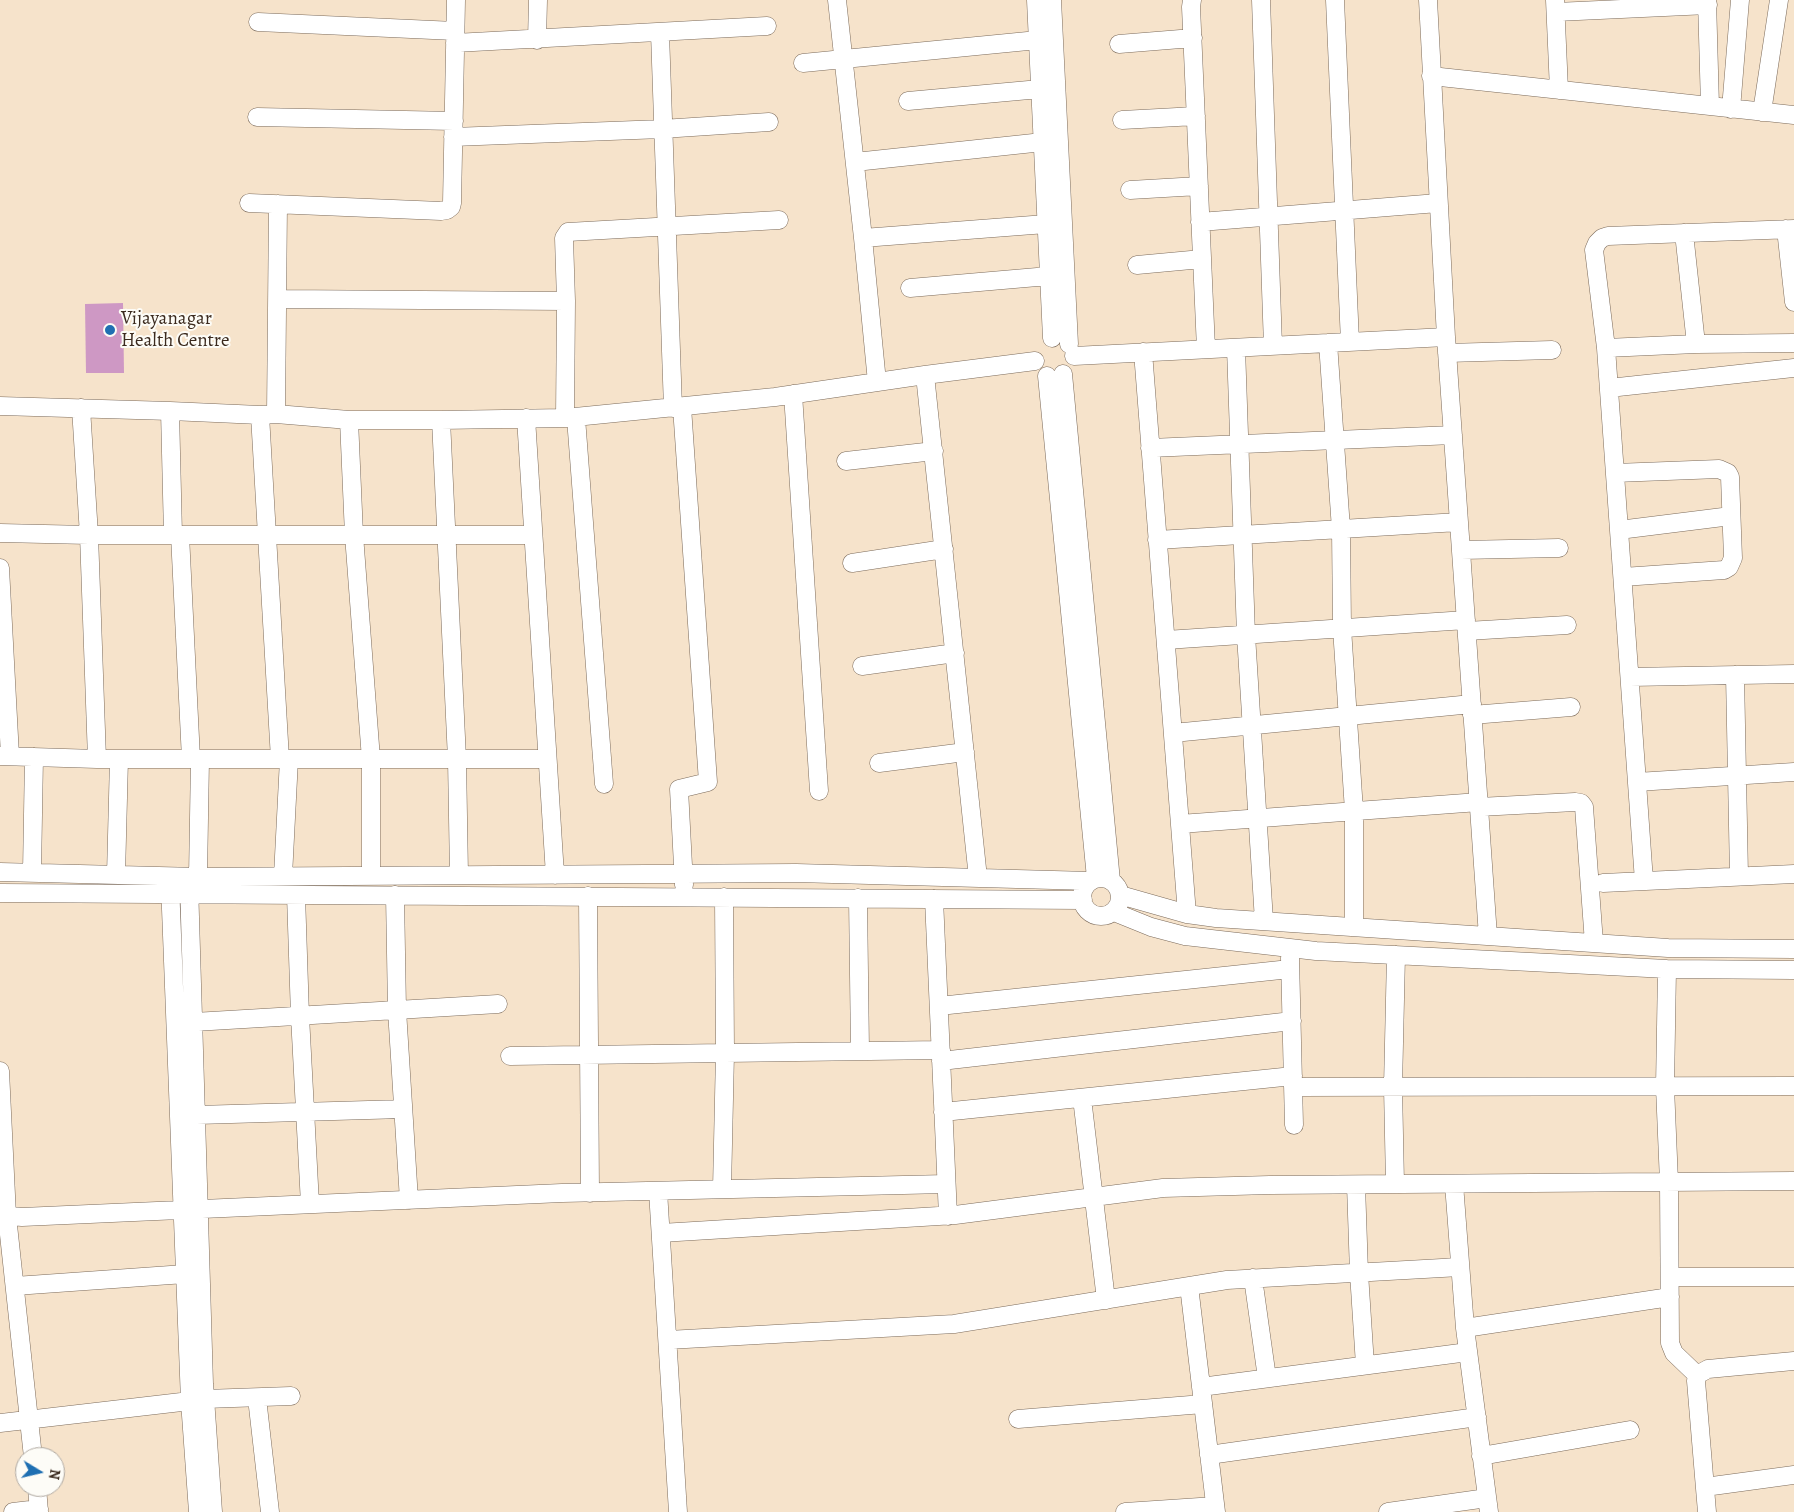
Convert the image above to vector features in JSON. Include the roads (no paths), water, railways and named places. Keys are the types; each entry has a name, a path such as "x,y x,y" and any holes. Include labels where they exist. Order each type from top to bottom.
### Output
{"street":[{"path":"249,203 447,210 452,203 456,0"},
{"path":"537,40 538,0"},
{"path":"837,0 864,238 877,382"},
{"path":"1036,0 1052,338"},
{"path":"1052,0 1072,350 1070,368 1055,375 1041,372 1035,361 1035,355 1040,343 1052,338 1064,340 1072,350 1142,352 1350,342 1552,350"},
{"path":"1192,0 1192,38 1206,349"},
{"path":"1261,0 1274,346"},
{"path":"1334,0 1350,342"},
{"path":"1428,0 1447,345 1488,936"},
{"path":"1731,109 1740,0"},
{"path":"1762,112 1779,0"},
{"path":"1560,90 1556,6 1708,2 1710,106"},
{"path":"258,22 455,37 537,40 766,26"},
{"path":"660,33 666,226 677,408 708,782 678,789 682,874 685,897"},
{"path":"1118,44 1192,38"},
{"path":"804,63 1038,40"},
{"path":"1431,76 1794,116"},
{"path":"908,101 1040,89"},
{"path":"1122,120 1196,116"},
{"path":"257,117 454,129 662,130 769,122"},
{"path":"856,162 1043,142"},
{"path":"1130,190 1199,186"},
{"path":"1200,222 1438,203"},
{"path":"278,204 278,299 268,414 266,535 284,759 283,876"},
{"path":"604,784 570,418 564,238 568,232 778,220"},
{"path":"864,238 1046,224"},
{"path":"1644,880 1606,348 1594,257 1597,243 1602,238 1608,236 1790,229 1794,302"},
{"path":"1684,233 1696,344"},
{"path":"1137,265 1202,258"},
{"path":"910,288 1049,276"},
{"path":"278,299 566,301"},
{"path":"1328,343 1341,529 1342,628 1354,811 1354,927"},
{"path":"1606,348 1696,344 1794,343"},
{"path":"1236,348 1246,635 1264,921"},
{"path":"1142,352 1187,914"},
{"path":"0,406 268,414 348,420 570,418 677,408 793,394 1035,361"},
{"path":"1609,388 1794,368"},
{"path":"925,375 978,878"},
{"path":"1055,375 1104,884 1120,901 1114,912 1108,915 1096,916 1086,909 1083,891 1104,884"},
{"path":"793,394 820,791"},
{"path":"81,408 89,535 97,759"},
{"path":"170,411 176,535 196,759 193,876 190,895 197,1115 185,1274 198,1400 214,1512"},
{"path":"526,418 555,875"},
{"path":"348,420 354,535 371,759 371,876"},
{"path":"441,420 458,759 459,875"},
{"path":"1150,448 1453,435"},
{"path":"846,461 934,451"},
{"path":"1616,473 1719,469 1724,470 1730,477 1733,558 1729,567 1724,570 1623,577"},
{"path":"1619,530 1731,516"},
{"path":"1157,540 1459,522"},
{"path":"0,533 89,535 533,535"},
{"path":"1461,550 1559,548"},
{"path":"852,563 944,549"},
{"path":"0,568 5,756 97,759 548,759"},
{"path":"1166,640 1342,628 1567,624"},
{"path":"862,666 955,652"},
{"path":"1630,677 1794,674"},
{"path":"1735,675 1739,876"},
{"path":"1173,733 1347,716 1472,709 1571,707"},
{"path":"879,763 965,752"},
{"path":"32,872 34,757"},
{"path":"116,875 119,759"},
{"path":"1637,782 1794,772"},
{"path":"1180,824 1354,811 1479,805 1581,803 1584,807 1594,943"},
{"path":"0,872 170,876 796,873 978,878 1104,884 1187,914 1204,917 1668,948 1794,949"},
{"path":"1604,883 1794,874"},
{"path":"170,876 191,1210 198,1400 198,1512"},
{"path":"0,893 1083,900"},
{"path":"296,895 310,1204"},
{"path":"395,895 398,1010 409,1200"},
{"path":"588,896 590,1193"},
{"path":"722,1189 724,897"},
{"path":"858,898 860,1051"},
{"path":"934,899 948,1216"},
{"path":"1114,912 1152,928 1185,936 1316,951 1668,969 1794,970"},
{"path":"1290,948 1294,1124"},
{"path":"1395,1184 1393,1087 1396,955"},
{"path":"939,1006 1290,969"},
{"path":"1668,969 1665,1087 1672,1349 1697,1375"},
{"path":"194,1022 498,1004"},
{"path":"510,1056 860,1051 941,1055 1292,1021"},
{"path":"0,1071 4,1216 15,1286 32,1447"},
{"path":"943,1112 1082,1098 1293,1082 1393,1087 1794,1086"},
{"path":"1082,1098 1106,1300"},
{"path":"197,1115 403,1109"},
{"path":"661,1233 948,1216 1163,1188 1794,1181"},
{"path":"4,1216 22,1217 590,1193 946,1184"},
{"path":"1388,1512 1488,1505 1465,1328 1454,1184"},
{"path":"1356,1185 1365,1365"},
{"path":"658,1191 678,1512"},
{"path":"668,1340 954,1324 1227,1280 1460,1268"},
{"path":"15,1286 185,1274"},
{"path":"1670,1276 1794,1277"},
{"path":"1253,1278 1267,1378"},
{"path":"1125,1512 1216,1509 1189,1286"},
{"path":"1465,1328 1670,1297"},
{"path":"1018,1419 1202,1396 1267,1378 1468,1352"},
{"path":"1697,1375 1708,1370 1794,1361"},
{"path":"1697,1375 1707,1512"},
{"path":"0,1423 198,1400 291,1396"},
{"path":"257,1398 270,1512"},
{"path":"1210,1455 1477,1417"},
{"path":"1481,1456 1630,1430"},
{"path":"1705,1486 1794,1475"},
{"path":"13,1512 39,1511 38,1497"}],"place":[{"name":"Vijayanagar Health Centre","path":"110,330"}]}
